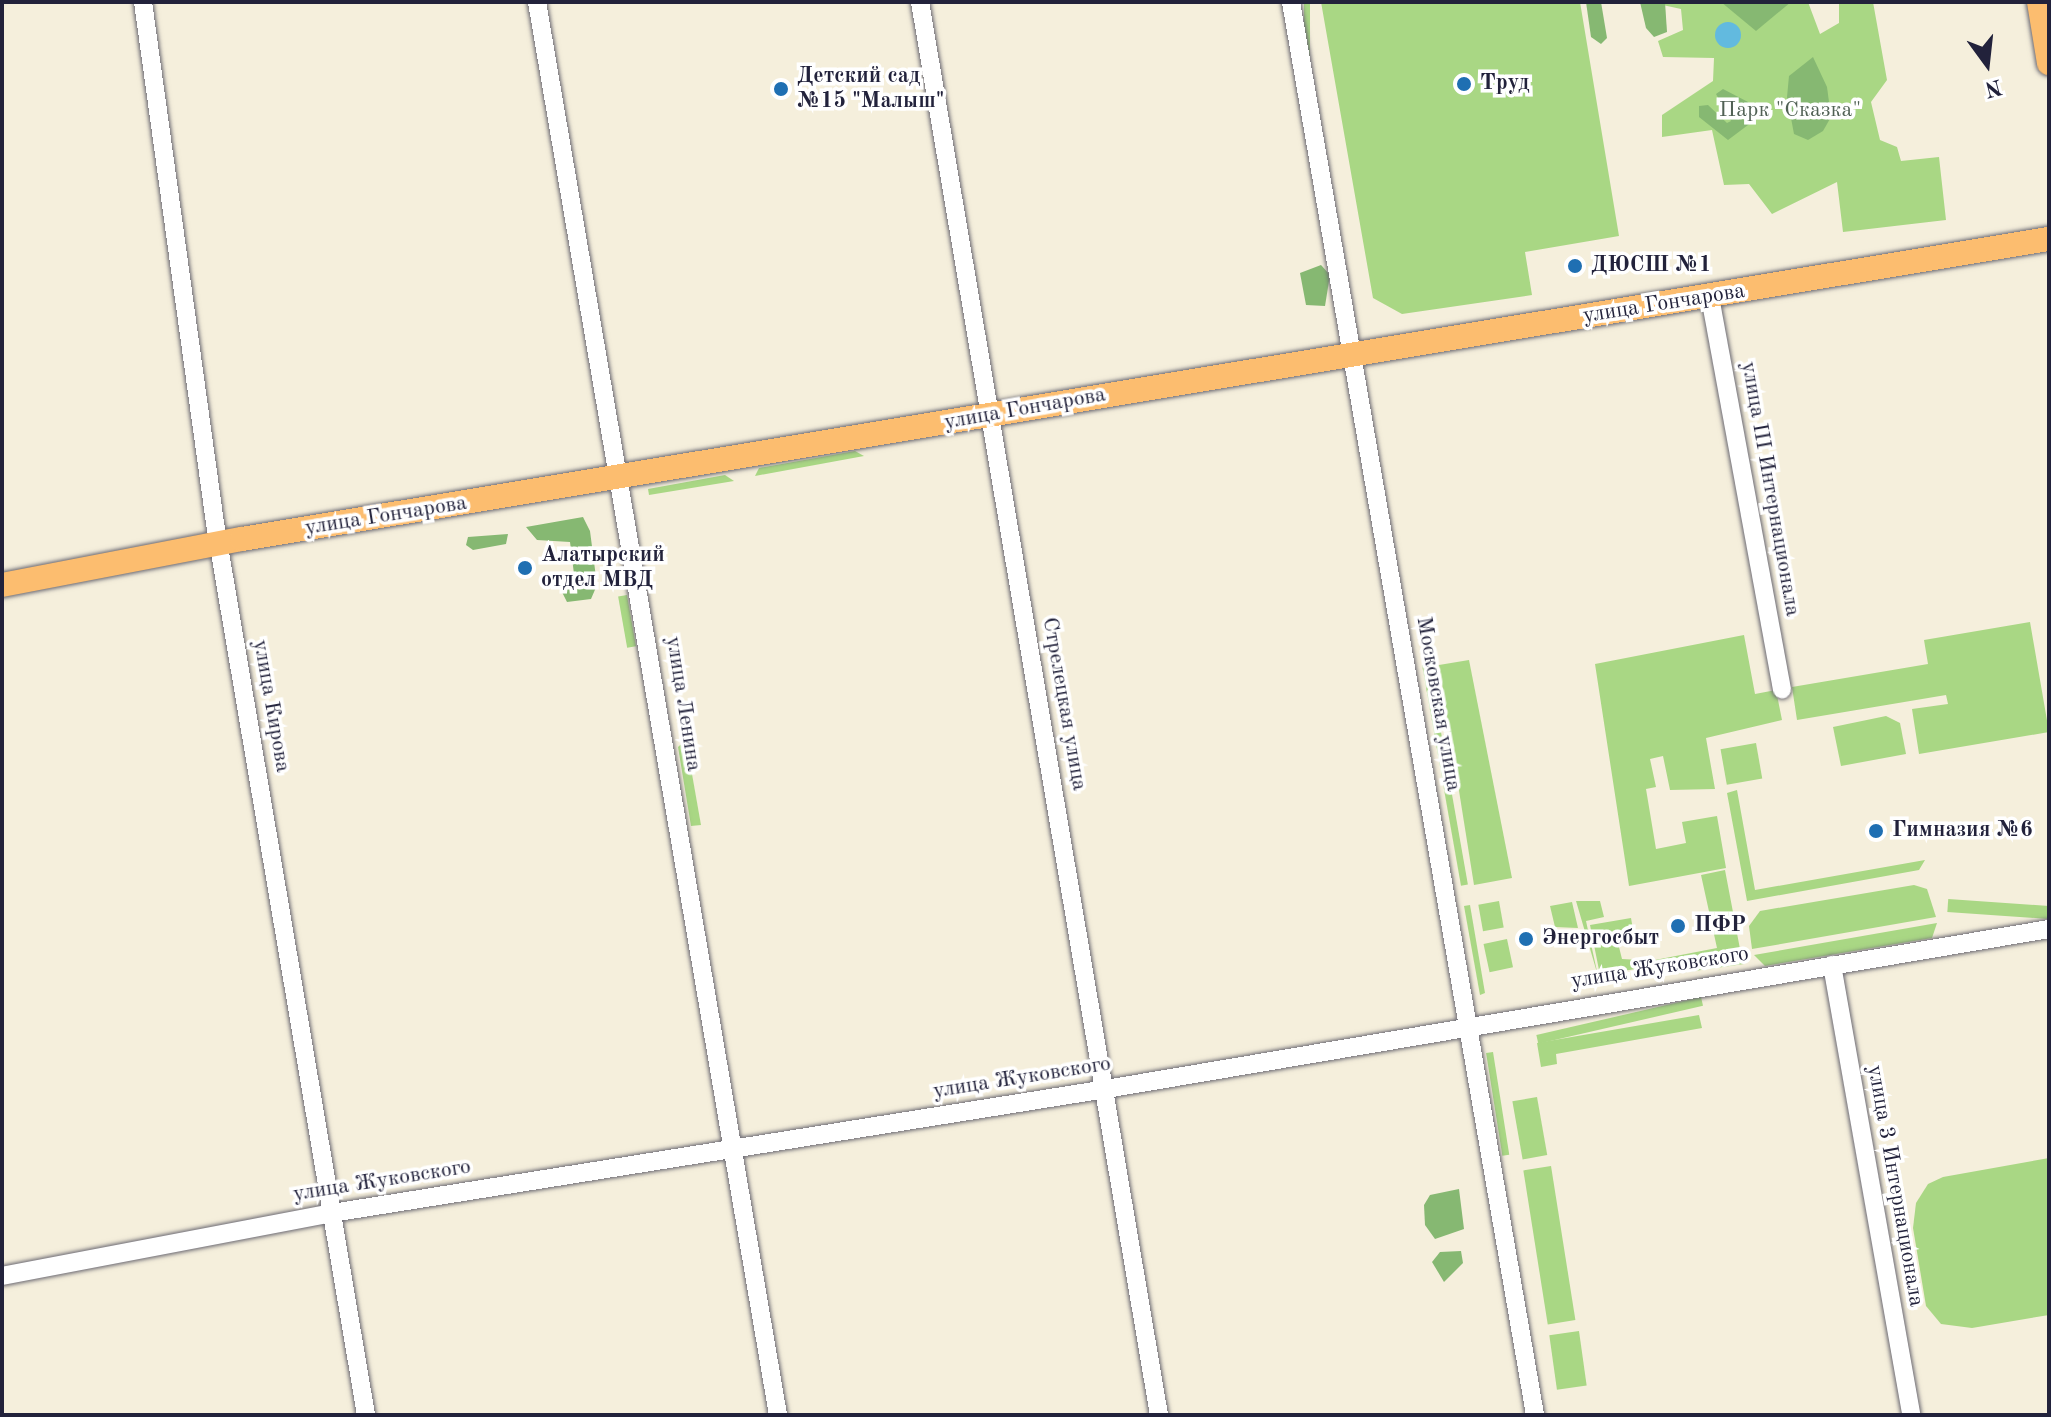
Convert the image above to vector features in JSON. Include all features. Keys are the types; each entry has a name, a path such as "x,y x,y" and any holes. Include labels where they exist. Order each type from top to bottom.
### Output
{"main road":[{"path":"2039,2 2049,63"},
{"name":"улица Гончарова","path":"2,585 219,543 1354,352 1710,297 2049,239"}],"street":[{"name":"улица Кирова","path":"143,2 219,543 366,1415"},
{"name":"улица Ленина","path":"537,2 621,477 778,1415"},
{"name":"Стрелецкая улица","path":"920,2 1159,1415"},
{"name":"Московская улица","path":"1291,2 1354,352 1535,1415"},
{"name":"улица III Интернационала","path":"1710,297 1782,689"},
{"name":"улица Жуковского","path":"2,1276 332,1213 1106,1089 1469,1024 2049,929"},
{"name":"улица 3 Интернационала","path":"1832,965 1911,1415"}],"green space":[{"path":"1304,2 1310,2 1310,123 1304,123"},
{"name":"Труд","path":"1321,2 1580,2 1619,236 1525,252 1532,295 1402,314 1373,298"},
{"path":"1586,2 1601,2 1607,38 1601,44 1591,37"},
{"path":"1640,2 1665,2 1667,32 1654,37 1646,28"},
{"name":"Парк \"Сказка\"","path":"1649,2 1808,2 1820,34 1839,23 1839,2 1873,2 1887,80 1871,102 1880,140 1897,147 1901,161 1939,157 1946,220 1843,232 1837,182 1772,214 1749,184 1724,185 1712,130 1662,137 1662,115 1713,81 1714,58 1663,57 1658,41 1683,30 1681,9"},
{"path":"1721,2 1791,2 1756,31"},
{"path":"1813,57 1827,87 1831,117 1823,131 1808,140 1794,134 1787,97 1789,76"},
{"path":"1723,89 1748,102 1752,122 1728,140 1699,117 1699,106 1708,105 1727,123 1731,121 1716,94"},
{"path":"1321,265 1330,275 1325,306 1306,305 1300,273"},
{"path":"855,451 864,456 755,476 759,468"},
{"path":"725,475 734,481 649,495 648,489"},
{"path":"583,517 590,531 597,585 591,599 567,602 562,592 575,582 570,542 537,540 526,527"},
{"path":"508,534 506,544 473,550 466,545 468,537"},
{"path":"627,595 636,646 627,648 618,597"},
{"path":"2030,622 2049,732 1919,754 1912,709 1948,704 1946,695 1797,720 1792,687 1928,664 1924,640"},
{"path":"1744,635 1755,694 1776,690 1782,720 1706,738 1715,789 1670,790 1663,756 1650,759 1656,787 1646,789 1656,849 1686,843 1682,822 1717,816 1726,868 1629,886 1595,664"},
{"path":"1469,660 1512,878 1474,885 1439,665"},
{"path":"1429,664 1468,885 1461,886 1422,665"},
{"path":"1886,716 1900,723 1906,754 1841,766 1833,727"},
{"path":"686,740 701,825 691,826 678,747"},
{"path":"1756,743 1762,778 1727,785 1721,749"},
{"path":"1737,790 1755,890 1925,860 1919,870 1747,901 1727,793"},
{"path":"1725,870 1740,949 1656,965 1655,960 1717,948 1701,875"},
{"path":"1914,885 1927,889 1936,917 1752,949 1749,926 1760,911"},
{"path":"1948,899 2049,906 2048,919 1947,912"},
{"path":"1499,901 1504,928 1483,931 1478,905"},
{"path":"1576,901 1600,901 1604,917 1586,921 1598,976"},
{"path":"1572,902 1578,928 1555,927 1550,906"},
{"path":"1470,905 1485,993 1480,995 1464,906"},
{"path":"1631,918 1634,935 1617,939 1622,959 1640,960 1641,968 1600,975 1590,925"},
{"path":"1937,923 1932,938 1765,966 1754,955"},
{"path":"1507,939 1513,967 1490,972 1484,944"},
{"path":"1743,957 1744,964 1659,976 1658,969"},
{"path":"1701,997 1703,1006 1538,1044 1536,1035"},
{"path":"1699,1015 1702,1028 1556,1054 1557,1064 1541,1067 1537,1043"},
{"path":"1493,1052 1509,1155 1502,1156 1486,1053"},
{"path":"1537,1097 1547,1155 1523,1159 1512,1101"},
{"path":"2049,1158 2049,1315 1972,1328 1941,1324 1926,1306 1913,1228 1916,1203 1928,1184 1943,1177"},
{"path":"1551,1166 1575,1320 1548,1324 1523,1170"},
{"path":"1459,1189 1464,1229 1435,1239 1425,1225 1424,1205 1430,1195"},
{"path":"1461,1251 1463,1263 1444,1282 1432,1262 1440,1252"},
{"path":"1579,1331 1587,1385 1557,1390 1549,1335"}],"water":[{"path":"1728,22 1737,26 1741,35 1737,44 1728,48 1719,44 1715,35 1719,26"}],"place":[{"name":"Труд","path":"1464,84"},
{"name":"Детский сад №15 \"Малыш\"","path":"781,89"},
{"name":"ДЮСШ №1","path":"1575,266"},
{"name":"Алатырский отдел МВД","path":"525,568"},
{"name":"Гимназия №6","path":"1876,831"},
{"name":"ПФР","path":"1678,926"},
{"name":"Энергосбыт","path":"1526,939"}]}
